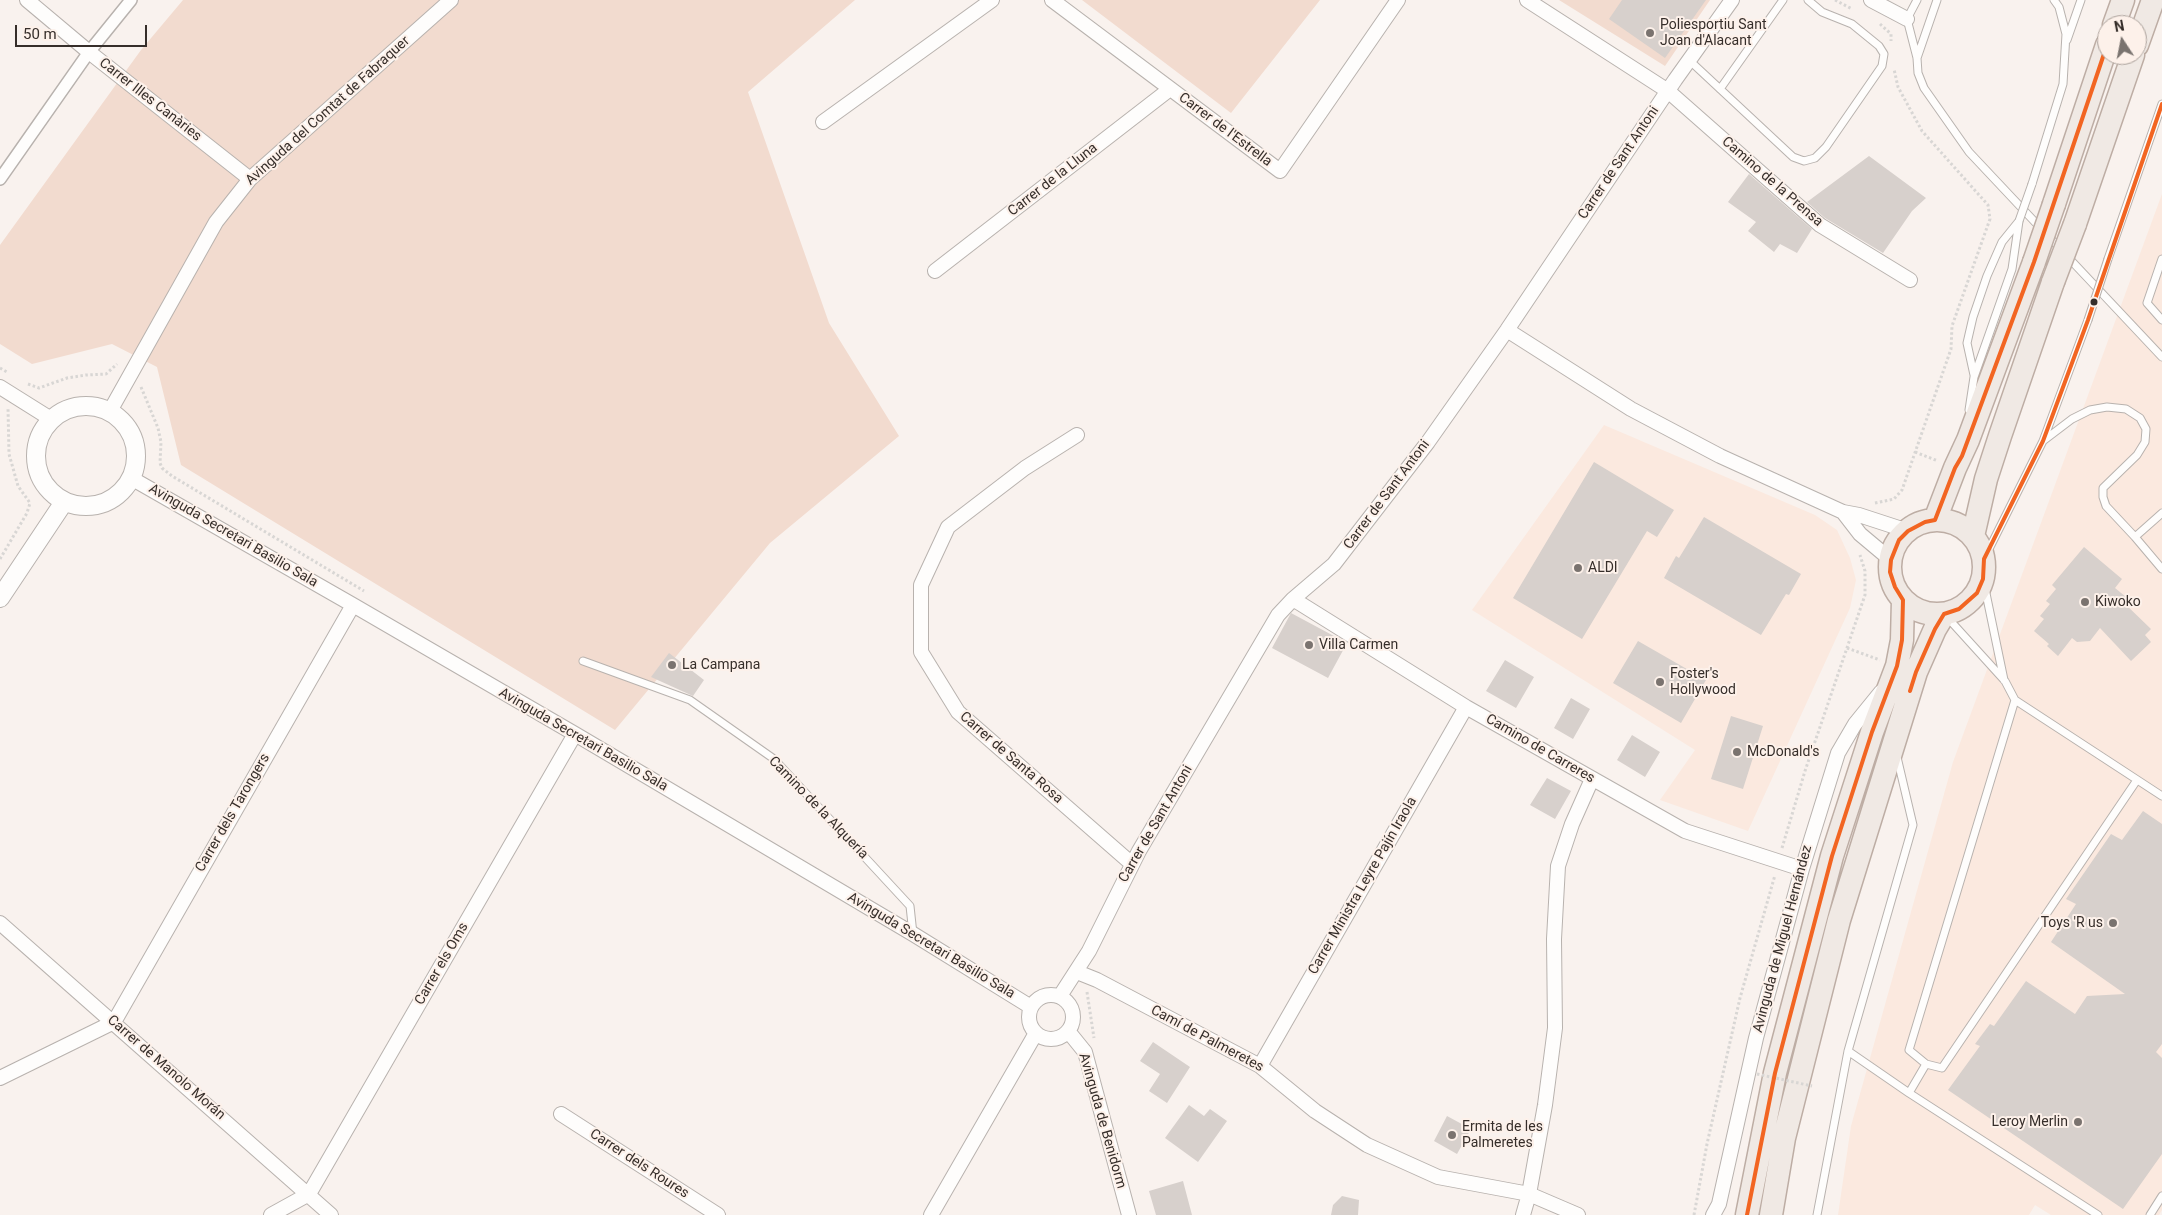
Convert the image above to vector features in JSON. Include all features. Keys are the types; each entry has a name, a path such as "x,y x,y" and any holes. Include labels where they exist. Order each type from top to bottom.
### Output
{"main road":[{"path":"2118,15 2123,0"},
{"path":"2147,15 2152,0"},
{"path":"1935,520 1968,440 2034,262 2100,65"},
{"path":"1973,536 1951,522 1935,520 1917,525 1908,531 1899,540 1891,560 1890,572 1895,587 1904,600 1923,612 1944,614 1959,609 1977,593 1983,569 1973,536 1986,479 2130,65"},
{"path":"1747,1215 1775,1073 1832,856 1897,666 1902,640 1904,600"},
{"path":"1770,1215 1784,1138 1840,920 1916,672 1935,629 1944,614"}],"street":[{"name":"Carrer Illes Canàries","path":"27,0 89,52 250,179"},
{"path":"0,178 89,52 131,0"},
{"name":"Avinguda del Comtat de Fabraquer","path":"110,412 216,222 250,179 451,0"},
{"path":"823,122 992,0"},
{"name":"Carrer de l'Estrella","path":"1052,0 1280,171 1398,0"},
{"path":"1527,0 1668,91"},
{"name":"Carrer de Sant Antoni","path":"1060,996 1077,972 1132,864 1278,615 1293,599 1334,564 1428,442 1507,330 1689,60 1732,0"},
{"path":"1871,0 1907,19"},
{"name":"Carrer de la Lluna","path":"935,271 1170,89"},
{"name":"Camino de la Prensa","path":"1668,91 1820,225 1910,280"},
{"path":"1507,330 1631,409 1720,456 1843,512 1859,515 1908,531"},
{"path":"0,387 51,419"},
{"path":"79,406 95,406 110,412 123,422 133,438 136,456 131,478 120,493 100,504 82,507 64,502 49,491 40,478 35,459 36,445 40,434 51,419 64,410 79,406"},
{"name":"Carrer de Santa Rosa","path":"1077,435 1025,468 948,527 921,585 921,652 958,712 1132,864"},
{"name":"Avinguda Secretari Basilio Sala","path":"131,478 575,734 913,934 1031,1007"},
{"path":"0,598 64,502"},
{"path":"1843,512 1860,534 1891,560"},
{"name":"Camino de Carreres","path":"1293,599 1466,707 1685,831 1802,869"},
{"name":"Carrer dels Tarongers","path":"114,1022 353,605"},
{"name":"Avinguda de Miguel Hernández","path":"1713,1215 1719,1204 1756,1038 1802,869 1838,753 1855,724 1891,680"},
{"name":"Carrer Ministra Leyre Pajín Iraola","path":"1260,1066 1466,707"},
{"name":"Carrer els Oms","path":"309,1194 575,734"},
{"path":"1523,1215 1529,1194 1545,1105 1555,1028 1554,939 1558,866 1572,824 1592,779"},
{"name":"Carrer de Manolo Morán","path":"0,923 331,1215"},
{"name":"Camí de Palmeretes","path":"1077,972 1097,980 1260,1066 1315,1111 1367,1145 1438,1177 1529,1194 1578,1215"},
{"path":"1054,994 1060,996 1066,1000 1073,1019 1068,1031 1052,1038 1046,1038 1036,1033 1029,1021 1031,1007 1040,997 1054,994"},
{"path":"0,1078 114,1022"},
{"name":"Avinguda de Benidorm","path":"1068,1031 1085,1052 1129,1215"},
{"path":"931,1215 1036,1033"},
{"name":"Carrer dels Roures","path":"561,1114 718,1215"},
{"path":"271,1215 309,1194"}],"lane":[{"path":"1720,89 1783,0"},
{"path":"1689,60 1793,158 1804,160 1815,158 1826,147 1882,66 1884,54 1879,46 1852,24 1822,12 1808,0"},
{"path":"1917,0 1907,19 1917,58 1918,73 1924,88 1969,152 2162,357"},
{"path":"1917,58 1937,0"},
{"path":"1968,440 1968,413 1974,377 2012,269 2019,221 2063,84 2066,34 2059,7 2054,0"},
{"path":"2066,44 2081,0"},
{"path":"2004,681 1983,569 2043,441 2088,320 2162,104"},
{"path":"1974,377 1967,343 1973,317 1987,276 2002,242 2019,221"},
{"path":"2162,262 2147,303 2162,320"},
{"path":"2043,441 2072,419 2090,410 2107,407 2126,408 2140,418 2146,429 2145,442 2137,455 2103,488 2102,497 2106,506 2162,569"},
{"path":"2135,537 2162,513"},
{"path":"1944,614 2004,681 2016,700 2162,796"},
{"name":"Camino de la Alquería","path":"583,661 690,700 774,759 910,906 913,934"},
{"path":"2016,700 1909,1050 1926,1064 1942,1068 2138,780"},
{"path":"1817,1215 1848,1051 1913,825 1900,776 1895,742"},
{"path":"1848,1051 1909,1093 2098,1215"},
{"path":"1909,1093 1926,1064"},
{"path":"2150,1215 2162,1196"}],"path":[{"path":"1835,0 1858,13"},
{"path":"1874,21 1891,34 1892,50"},
{"path":"1871,502 1881,503 1894,499 1902,490 1950,349 1952,326 1990,219 1988,205 1922,131 1898,88 1893,66"},
{"path":"1694,1215 1707,1144 1740,998 1805,771 1865,595 1865,571 1858,551"},
{"path":"1757,1074 1812,1086"}],"shaded area":[{"path":"183,0 855,0 748,92 829,323 899,436 770,543 615,730 181,465 157,367 112,344 32,364 0,344 0,245 141,50"},
{"path":"1082,0 1320,0 1231,113"},
{"name":"Poliesportiu Sant Joan d'Alacant","path":"1559,0 1710,0 1665,66"},
{"path":"2162,194 2162,1210 2159,1215 2051,1215 2035,1205 2029,1215 1838,1215 1851,1126 1953,762"},
{"path":"1604,425 1815,515 1837,530 1850,558 1856,580 1850,608 1748,831 1660,800 1695,750 1472,610"}],"building":[{"name":"Poliesportiu Sant Joan d'Alacant","path":"1622,0 1706,0 1665,58 1609,19"},
{"path":"1869,156 1926,198 1912,211 1883,253 1825,218 1807,202"},
{"path":"1749,174 1812,229 1797,253 1780,244 1774,252 1748,231 1756,222 1728,202"},
{"name":"ALDI","path":"1594,462 1674,510 1657,537 1647,531 1582,639 1513,598"},
{"path":"1704,517 1801,574 1789,595 1786,594 1761,635 1664,578 1676,556 1679,558"},
{"name":"Kiwoko","path":"2084,547 2122,579 2115,588 2126,597 2122,601 2151,629 2145,635 2151,642 2131,661 2100,628 2090,641 2077,642 2072,638 2058,656 2047,646 2049,644 2034,631 2044,619 2040,616 2050,604 2046,601 2056,589 2052,585"},
{"name":"Villa Carmen","path":"1291,613 1347,643 1328,678 1272,648"},
{"name":"Foster's Hollywood","path":"1638,641 1706,680 1681,723 1613,683"},
{"name":"La Campana","path":"669,653 704,680 693,696 651,677"},
{"path":"1505,660 1534,677 1516,708 1486,691"},
{"path":"1571,698 1590,709 1573,739 1554,728"},
{"name":"McDonald's","path":"1731,716 1763,726 1743,789 1711,779"},
{"path":"1632,735 1660,752 1645,777 1617,760"},
{"path":"1547,778 1571,791 1555,819 1530,805"},
{"name":"Leroy Merlin","path":"2143,811 2162,824 2162,1044 2156,1052 2162,1058 2162,1154 2123,1209 1948,1090 1980,1046 1975,1044 1990,1024 1994,1026 2026,981 2075,1014 2087,996 2125,994 2051,942 2076,904 2066,899 2111,834 2122,840"},
{"path":"1153,1042 1190,1067 1167,1103 1149,1091 1160,1074 1140,1061"},
{"path":"1189,1105 1204,1116 1210,1109 1227,1121 1198,1162 1165,1138"},
{"name":"Ermita de les Palmeretes","path":"1447,1116 1471,1129 1457,1154 1434,1141"},
{"path":"1183,1181 1192,1215 1156,1215 1149,1191"},
{"path":"1342,1196 1359,1200 1358,1215 1331,1215 1333,1205"}],"transit line":[{"path":"1747,1215 1775,1073 1832,856 1872,732 1897,666 1902,640 1903,600 1895,587 1890,572 1891,560 1899,540 1908,531 1925,522 1935,520 1955,468 1962,456 2034,262 2100,65"},
{"path":"1910,691 1916,672 1935,629 1944,614 1959,609 1977,593 1983,579 1984,559 2043,441 2088,320 2162,104"}],"place":[{"name":"Poliesportiu Sant Joan d'Alacant","path":"1650,33"},
{"name":"ALDI","path":"1578,568"},
{"name":"Kiwoko","path":"2085,602"},
{"name":"Villa Carmen","path":"1309,645"},
{"name":"La Campana","path":"672,665"},
{"name":"Foster's Hollywood","path":"1660,682"},
{"name":"McDonald's","path":"1737,752"},
{"name":"Toys 'R us","path":"2113,923"},
{"name":"Leroy Merlin","path":"2078,1122"},
{"name":"Ermita de les Palmeretes","path":"1452,1135"}]}
